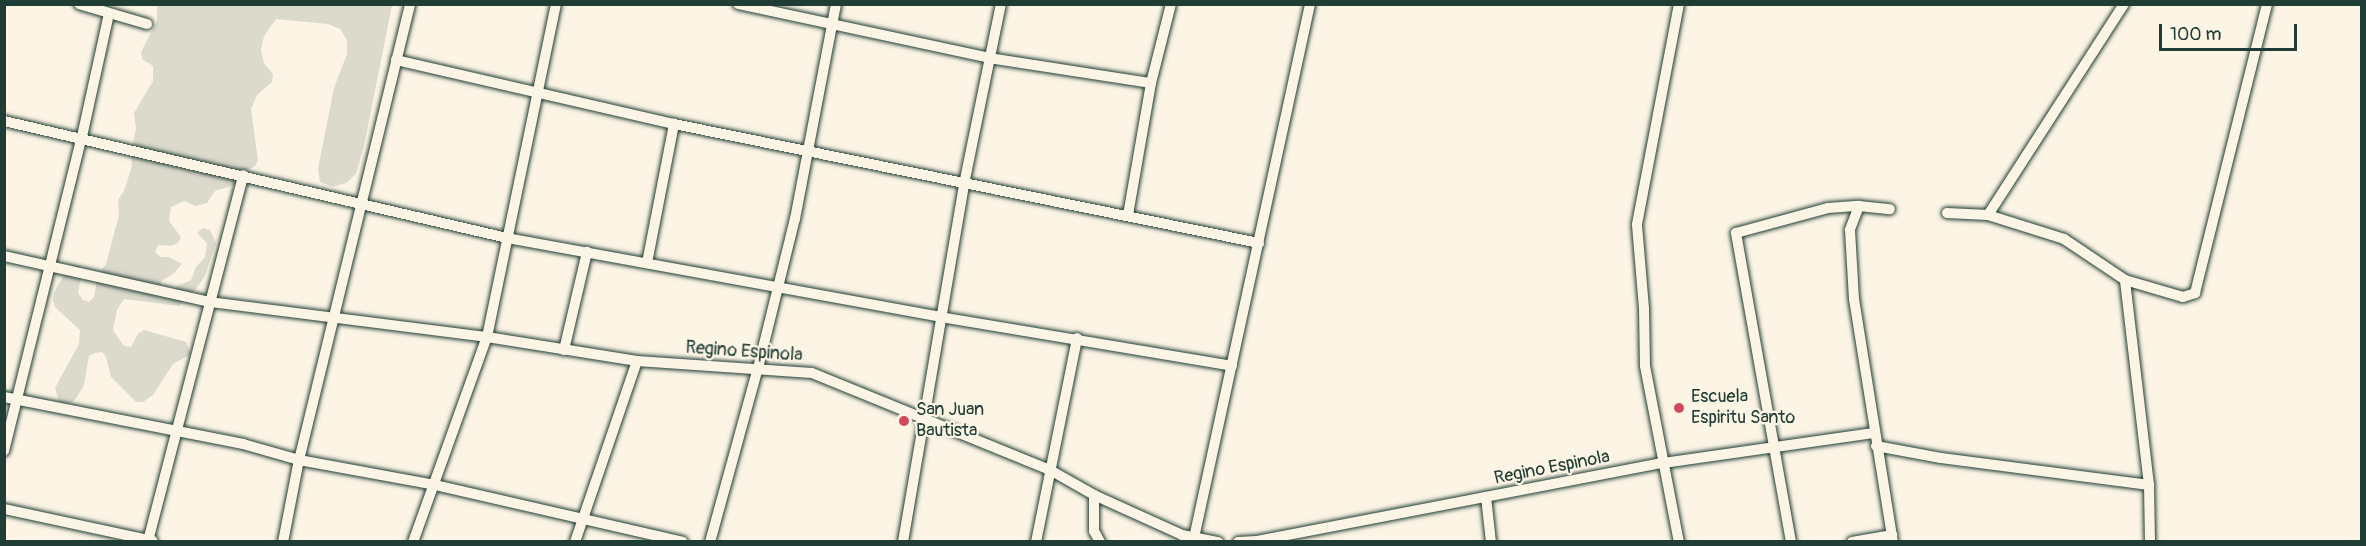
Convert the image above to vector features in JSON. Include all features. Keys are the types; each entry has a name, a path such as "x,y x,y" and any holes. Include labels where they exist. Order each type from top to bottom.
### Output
{"street":[{"path":"79,4 147,24"},
{"path":"282,542 299,460 410,4"},
{"path":"413,542 487,337 556,4"},
{"path":"738,4 989,58 1151,83"},
{"path":"710,542 780,286 836,4"},
{"path":"903,542 964,184 1001,4"},
{"path":"1128,215 1151,83 1171,4"},
{"path":"1194,538 1310,4"},
{"path":"1679,4 1637,225 1644,309 1645,366 1679,542"},
{"path":"1988,215 2124,4"},
{"path":"1947,213 1988,215 2064,239 2125,280 2183,297 2195,292 2267,4"},
{"path":"4,451 81,141 109,14"},
{"path":"396,60 674,124 1259,243"},
{"path":"4,121 81,141 243,175 507,238 940,317 1077,338 1232,366"},
{"path":"647,263 674,124"},
{"path":"4,508 151,541 243,175"},
{"path":"1791,542 1736,233 1828,208 1859,206 1890,209"},
{"path":"1852,542 1892,538 1854,299 1850,230 1859,206"},
{"path":"564,350 587,252"},
{"name":"Regino Espinola","path":"4,256 210,302 487,337 637,361 812,373 1050,470 1094,495 1182,535 1218,542"},
{"path":"2125,280 2149,485 2150,542"},
{"path":"1036,542 1077,338"},
{"path":"575,542 581,518 637,361"},
{"path":"4,397 243,444 299,460 435,485 683,542"},
{"name":"Regino Espinola","path":"1238,542 1257,541 1663,463 1874,433"},
{"path":"1876,446 1941,458 2149,485"},
{"path":"1094,495 1094,531 1100,542"},
{"path":"1486,497 1491,542"}],"shaded area":[{"path":"157,5 392,5 365,141 356,174 346,183 333,187 320,182 318,169 334,88 347,54 347,40 340,29 328,24 276,19 264,36 261,50 264,63 273,74 272,82 257,95 251,109 258,160 255,166 241,173 234,185 215,191 207,203 196,206 184,201 171,207 169,221 181,237 178,243 171,246 158,245 155,252 161,257 169,257 182,264 173,274 161,281 160,288 173,292 177,286 191,280 196,267 205,257 207,243 197,233 203,228 210,230 216,243 205,276 190,297 179,306 124,299 117,310 113,330 124,346 131,347 138,334 144,330 186,342 191,354 173,364 153,395 143,402 136,402 111,377 106,357 102,352 95,353 89,356 84,385 77,397 65,404 59,401 55,388 79,344 80,330 55,307 54,293 67,269 73,265 80,266 82,273 78,293 83,300 89,302 94,297 98,275 106,264 119,215 118,200 124,191 132,166 131,157 136,148 133,142 136,129 134,113 153,81 153,66 142,59 141,52 157,21"}],"place":[{"name":"Escuela Espiritu Santo","path":"1679,408"},
{"name":"San Juan Bautista","path":"904,421"}]}
